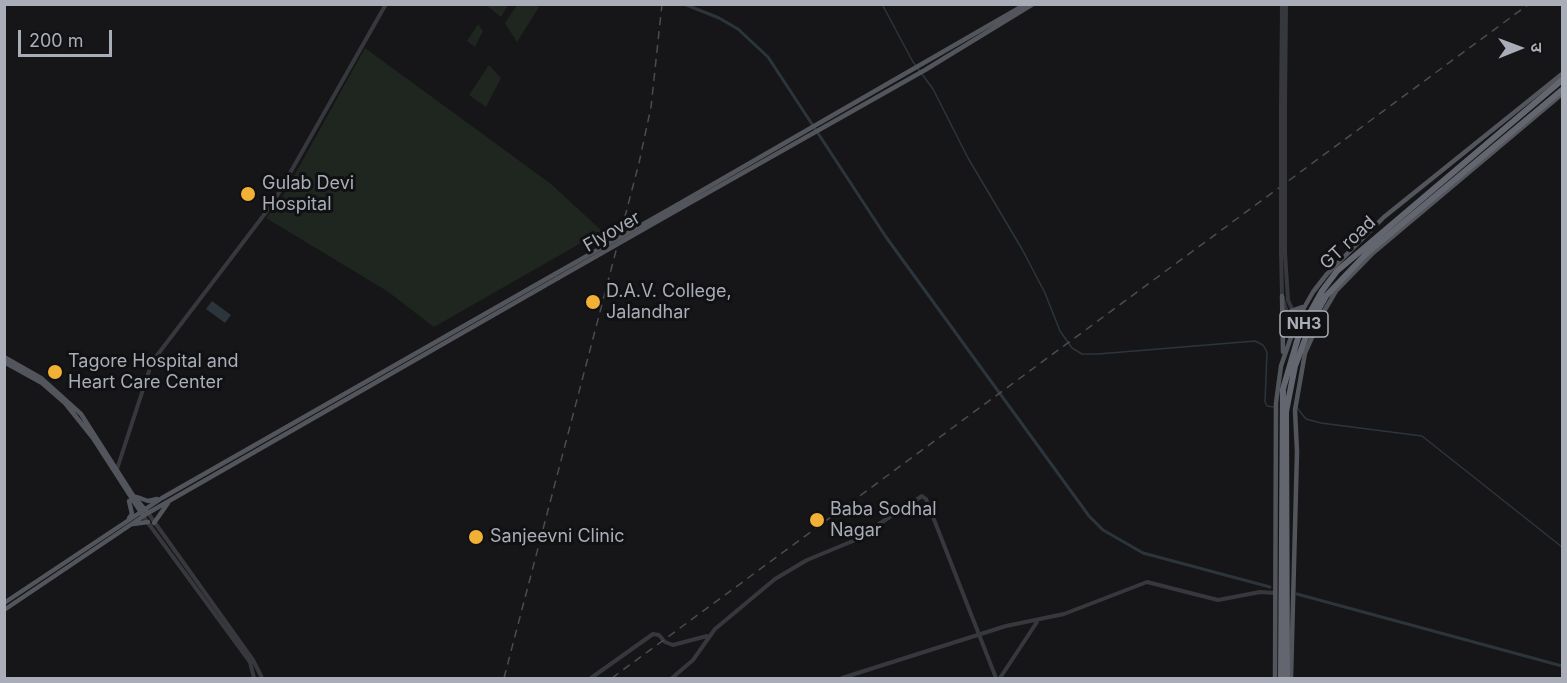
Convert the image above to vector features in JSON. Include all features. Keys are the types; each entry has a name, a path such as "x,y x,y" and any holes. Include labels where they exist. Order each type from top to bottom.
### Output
{"highway":[{"name":"GT road","path":"1281,678 1282,410 1285,377 1300,331 1322,291 1337,272 1563,80"},
{"name":"GT road","path":"1289,678 1286,412 1295,366 1312,321 1326,296 1366,254 1563,92"}],"main road":[{"path":"922,69 1026,4"},
{"path":"922,69 1033,4"},
{"name":"Flyover","path":"467,328 922,69"},
{"path":"1291,311 1298,311 1305,304 1327,274 1384,217 1563,74"},
{"path":"1275,678 1276,403 1283,358 1282,296"},
{"path":"1283,358 1305,304"},
{"path":"4,610 162,498 467,328"},
{"path":"144,512 170,501 467,328"},
{"path":"4,357 41,378 80,413 117,469 130,495 132,514 130,522"},
{"path":"4,362 42,382 65,403 93,438 130,495 144,512"},
{"path":"130,495 141,500 162,498"},
{"path":"154,522 170,501"},
{"path":"4,603 130,522 148,522"}],"street":[{"path":"117,469 152,362 273,203 386,4"},
{"path":"1284,4 1282,296 1287,313 1296,322"},
{"path":"1283,253 1285,283 1291,311 1296,322"},
{"path":"672,678 693,660 707,636 784,573 807,560 853,541 922,496 926,499 978,636 998,678"},
{"path":"144,512 148,522 250,662 254,678"},
{"path":"144,512 154,522 253,660 262,678"},
{"path":"843,678 1016,624 1070,612 1147,582 1218,600 1260,592 1275,593"},
{"path":"998,678 1037,621"},
{"path":"591,678 656,633 665,642 673,645 707,636"}],"shaded area":[{"path":"507,4 508,5 501,17 486,5"},
{"path":"517,5 539,7 517,42 505,23"},
{"path":"478,24 483,31 475,47 467,41"},
{"path":"365,48 551,184 602,231 434,327 387,291 266,218 284,194"},
{"path":"489,65 501,78 486,107 469,95"},
{"path":"212,301 231,315 225,323 206,309"}],"waterway":[{"path":"684,4 719,18 738,29 768,57 886,237 1089,516 1103,530 1143,553 1270,587"},
{"path":"882,4 913,62 933,89 968,158 1022,249 1045,293 1060,331 1072,348 1082,354 1098,354 1255,341 1263,345 1267,352 1265,402 1267,406 1274,407"},
{"path":"1297,408 1306,419 1321,423 1422,436 1562,547"},
{"path":"1297,594 1562,666"}],"railway":[{"path":"504,678 639,163 651,107 662,4"},
{"path":"612,678 1529,4"}],"place":[{"name":"Gulab Devi Hospital","path":"248,194"},
{"name":"D.A.V. College, Jalandhar","path":"593,302"},
{"name":"Tagore Hospital and Heart Care Center","path":"55,372"},
{"name":"Baba Sodhal Nagar","path":"817,520"},
{"name":"Sanjeevni Clinic","path":"476,537"}]}
